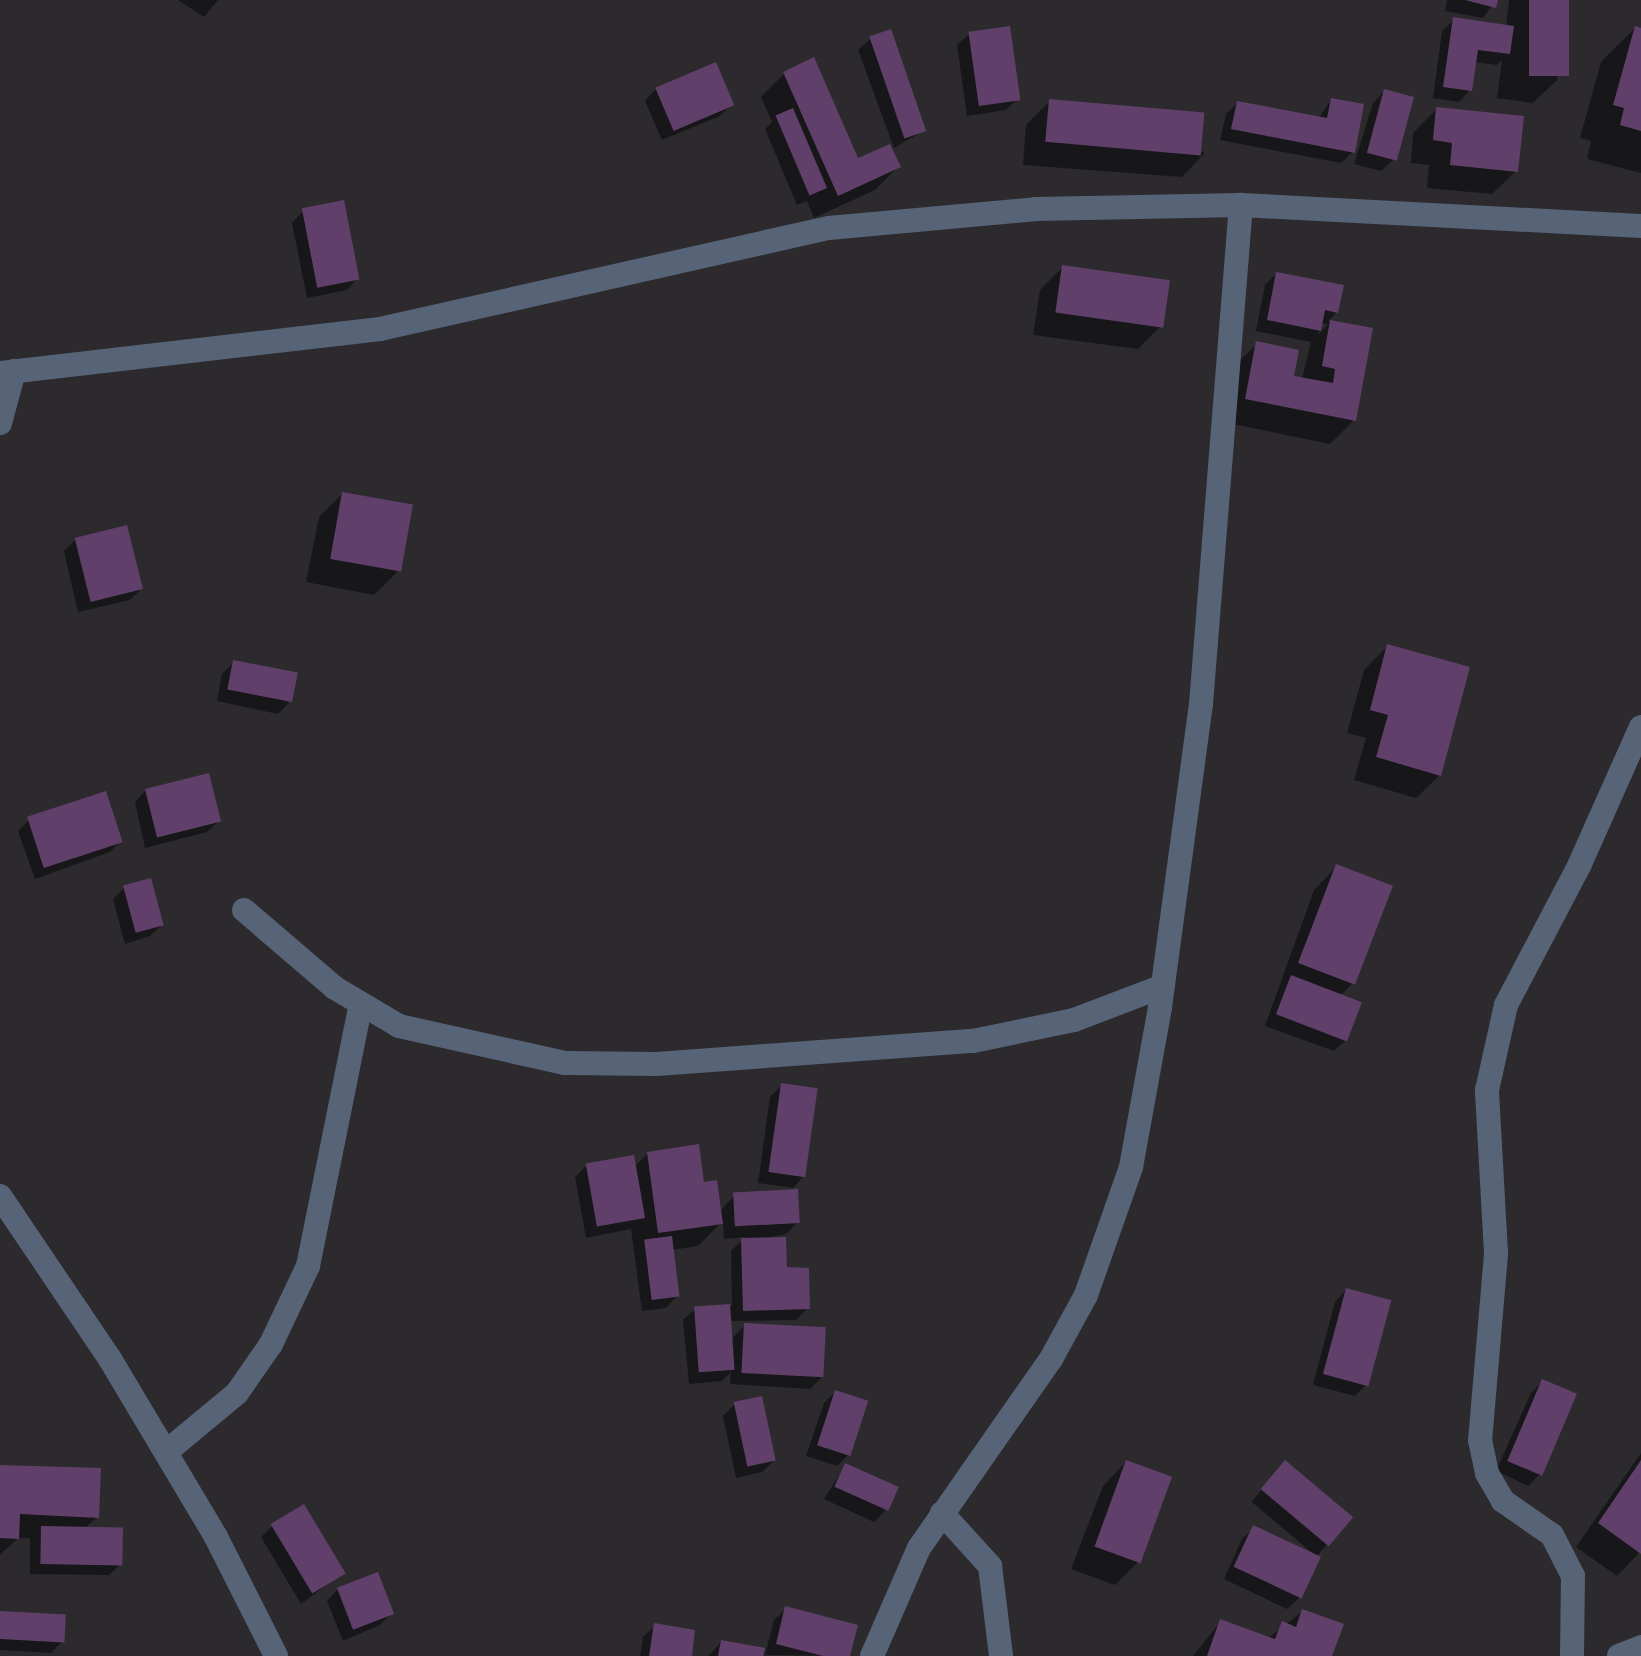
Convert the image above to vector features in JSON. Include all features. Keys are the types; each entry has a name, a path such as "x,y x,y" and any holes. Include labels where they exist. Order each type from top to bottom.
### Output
{"street":[{"path":"0,423 7,372 380,329 829,228 1036,209 1241,205 1641,226"},
{"path":"872,1656 919,1548 1051,1359 1086,1295 1131,1167 1163,986 1201,704 1241,205"},
{"path":"1572,1656 1573,1576 1552,1535 1503,1501 1487,1473 1480,1441 1496,1253 1487,1090 1506,1005 1579,866 1639,736"},
{"path":"244,910 335,988 399,1026 565,1063 657,1064 973,1041 1074,1020 1163,986"},
{"path":"166,1452 237,1393 271,1344 308,1266 361,1004"},
{"path":"0,1196 110,1359 166,1452 216,1537 276,1656"},
{"path":"942,1513 990,1566 1001,1656"},
{"path":"1619,1656 1641,1647"}],"building":[{"path":"1465,0 1498,0 1496,8"},
{"path":"1529,0 1569,0 1569,76 1529,76"},
{"path":"1453,17 1514,26 1510,54 1478,50 1472,91 1443,87"},
{"path":"1010,26 1020,100 979,106 968,32"},
{"path":"1635,26 1641,28 1641,131 1620,125 1624,108 1613,105"},
{"path":"891,29 926,131 904,139 869,36"},
{"path":"814,57 858,158 890,144 901,167 838,196 783,72"},
{"path":"716,62 734,105 674,131 655,88"},
{"path":"1384,89 1414,97 1397,161 1367,153"},
{"path":"1331,98 1364,104 1355,153 1231,129 1237,101 1327,118"},
{"path":"1049,99 1204,113 1201,155 1045,142"},
{"path":"1436,107 1524,116 1518,172 1450,165 1452,143 1433,140"},
{"path":"793,108 827,188 810,196 776,115"},
{"path":"344,200 359,280 317,288 302,208"},
{"path":"1062,265 1170,280 1163,328 1055,313"},
{"path":"1276,272 1344,285 1338,313 1325,310 1321,331 1267,320"},
{"path":"1330,320 1373,328 1356,421 1245,399 1256,341 1299,350 1294,376 1333,383 1335,369 1322,366"},
{"path":"342,492 413,505 401,571 330,559"},
{"path":"127,525 143,589 91,602 75,538"},
{"path":"1387,644 1470,667 1441,776 1376,757 1388,715 1370,710"},
{"path":"233,660 298,673 292,702 227,689"},
{"path":"209,773 221,822 157,837 145,789"},
{"path":"106,791 123,842 44,868 27,817"},
{"path":"1336,864 1393,886 1355,985 1298,963"},
{"path":"151,878 164,925 136,933 123,886"},
{"path":"1291,975 1362,1002 1347,1041 1276,1014"},
{"path":"781,1083 818,1088 805,1177 768,1172"},
{"path":"699,1144 704,1182 717,1180 723,1224 658,1233 647,1152"},
{"path":"634,1155 645,1218 597,1227 586,1164"},
{"path":"798,1189 800,1223 735,1226 733,1192"},
{"path":"672,1236 679,1297 652,1300 644,1239"},
{"path":"786,1237 787,1267 809,1268 810,1309 743,1311 741,1238"},
{"path":"1346,1288 1391,1300 1368,1386 1323,1374"},
{"path":"730,1304 735,1370 699,1372 694,1307"},
{"path":"744,1323 826,1327 823,1377 741,1373"},
{"path":"1542,1379 1577,1394 1542,1476 1507,1461"},
{"path":"835,1390 868,1401 850,1456 817,1445"},
{"path":"762,1396 776,1461 747,1467 734,1402"},
{"path":"1126,1460 1172,1477 1141,1563 1095,1546"},
{"path":"1285,1460 1353,1517 1329,1546 1261,1489"},
{"path":"1641,1460 1641,1554 1598,1523"},
{"path":"845,1463 899,1487 888,1511 834,1487"},
{"path":"0,1465 101,1468 99,1518 20,1514 19,1539 0,1538"},
{"path":"304,1504 346,1573 312,1594 271,1524"},
{"path":"1253,1525 1321,1557 1302,1598 1234,1567"},
{"path":"41,1526 123,1527 122,1565 40,1564"},
{"path":"378,1572 394,1614 353,1630 337,1588"},
{"path":"785,1606 858,1625 850,1656 823,1656 776,1644"},
{"path":"1302,1609 1344,1624 1332,1656 1207,1656 1220,1619 1275,1639 1282,1621 1296,1627"},
{"path":"0,1611 66,1614 64,1642 0,1639"},
{"path":"654,1623 695,1630 692,1656 649,1656"},
{"path":"721,1640 765,1648 763,1656 718,1656"}]}
